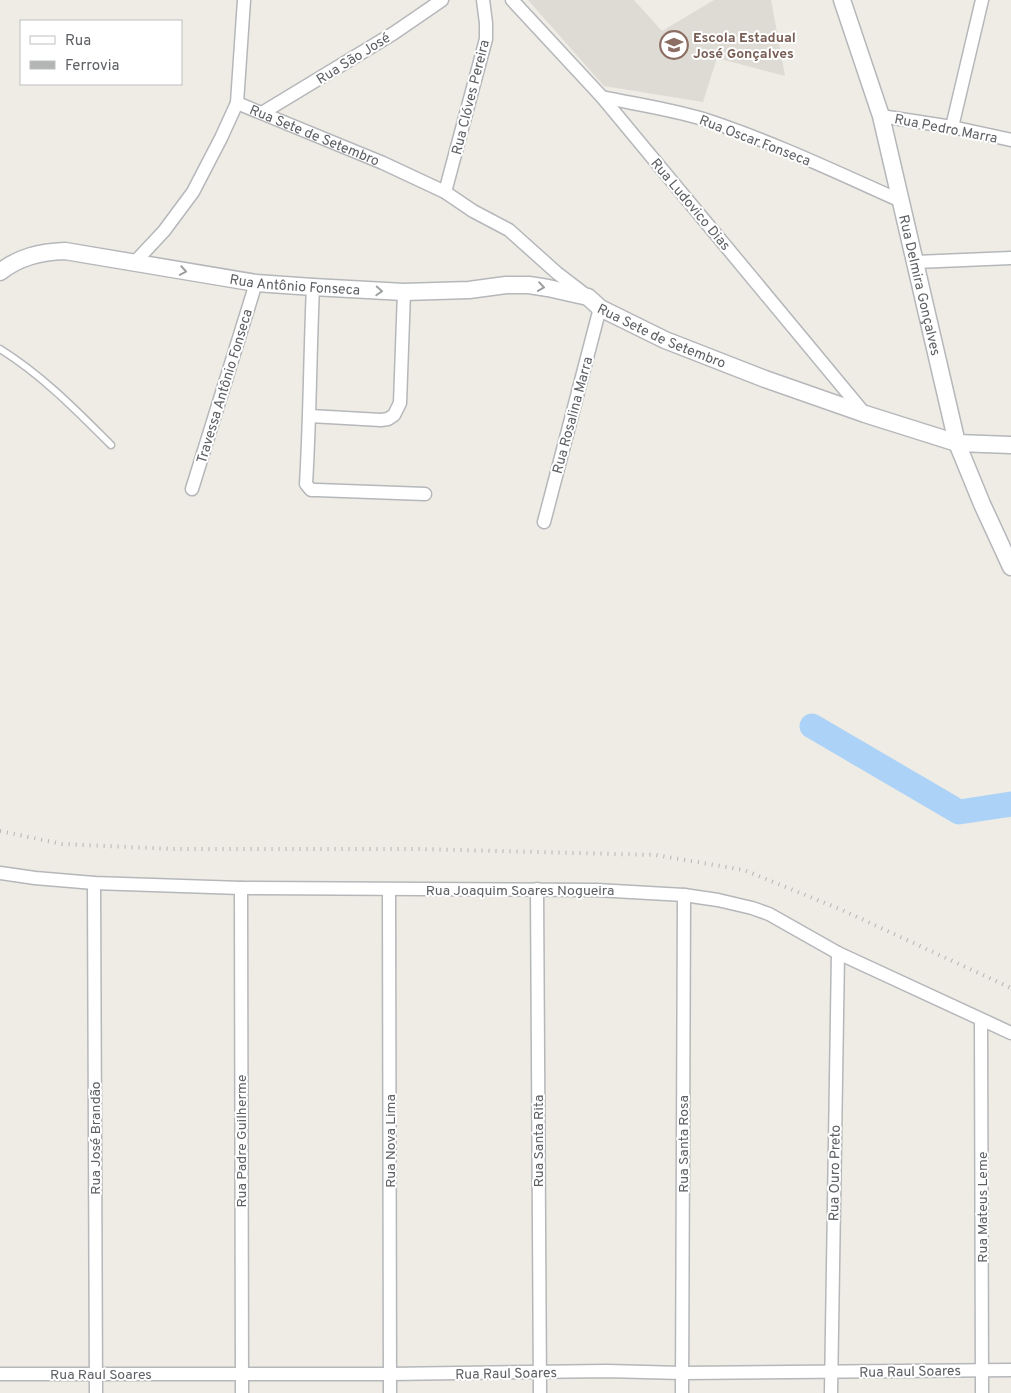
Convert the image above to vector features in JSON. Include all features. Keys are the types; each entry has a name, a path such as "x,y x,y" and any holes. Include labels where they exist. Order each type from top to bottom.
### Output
{"street":[{"path":"135,262 164,231 193,192 237,103 244,0"},
{"name":"Rua São José","path":"262,113 394,33 442,0"},
{"name":"Rua Clóves Pereira","path":"446,192 486,39 483,0"},
{"name":"Rua Ludovico Dias","path":"512,0 602,97 865,414"},
{"name":"Rua Delmira Gonçalves","path":"842,0 881,116 957,443 1011,567"},
{"path":"952,127 982,0"},
{"name":"Rua Oscar Fonseca","path":"602,97 701,118 833,170 901,201"},
{"name":"Rua Sete de Setembro","path":"237,103 446,192 509,230 600,308 665,340 765,379 865,414 957,443 1011,444"},
{"name":"Rua Pedro Marra","path":"881,116 952,127 1011,140"},
{"name":"Rua Antônio Fonseca","path":"4,269 22,258 36,254 50,252 79,253 256,283 404,292 469,290 506,285 529,285 588,297"},
{"path":"916,262 1011,258"},
{"name":"Travessa Antônio Fonseca","path":"192,489 256,283"},
{"path":"313,287 310,416 306,484 311,490 425,494"},
{"path":"310,416 382,420 392,417 396,413 401,392 404,292"},
{"name":"Rua Rosalina Marra","path":"544,522 600,308"},
{"name":"Rua Joaquim Soares Nogueira","path":"0,873 94,884 241,888 622,891 684,895 736,903 769,914 838,953 1011,1033"},
{"name":"Rua José Brandão","path":"94,884 96,1393"},
{"name":"Rua Padre Guilherme","path":"241,888 242,1393"},
{"name":"Rua Nova Lima","path":"389,889 390,1393"},
{"name":"Rua Santa Rita","path":"537,889 540,1393"},
{"name":"Rua Santa Rosa","path":"682,1393 684,895"},
{"name":"Rua Ouro Preto","path":"831,1393 838,953"},
{"name":"Rua Mateus Leme","path":"981,1020 982,1393"},
{"name":"Rua Raul Soares","path":"0,1374 390,1374 1011,1370"}],"lane":[{"path":"0,349 45,381 111,445"}],"shaded area":[{"name":"Escola Estadual José Gonçalves","path":"528,0 634,0 662,31 714,0 771,0 785,76 717,58 703,102 604,86"}],"waterway":[{"path":"812,726 959,812 1011,804"}],"railway":[{"path":"0,831 62,844 173,849 419,849 656,855 744,870 842,910 1011,988"}],"place":[{"name":"Escola Estadual José Gonçalves","path":"674,45"}]}
